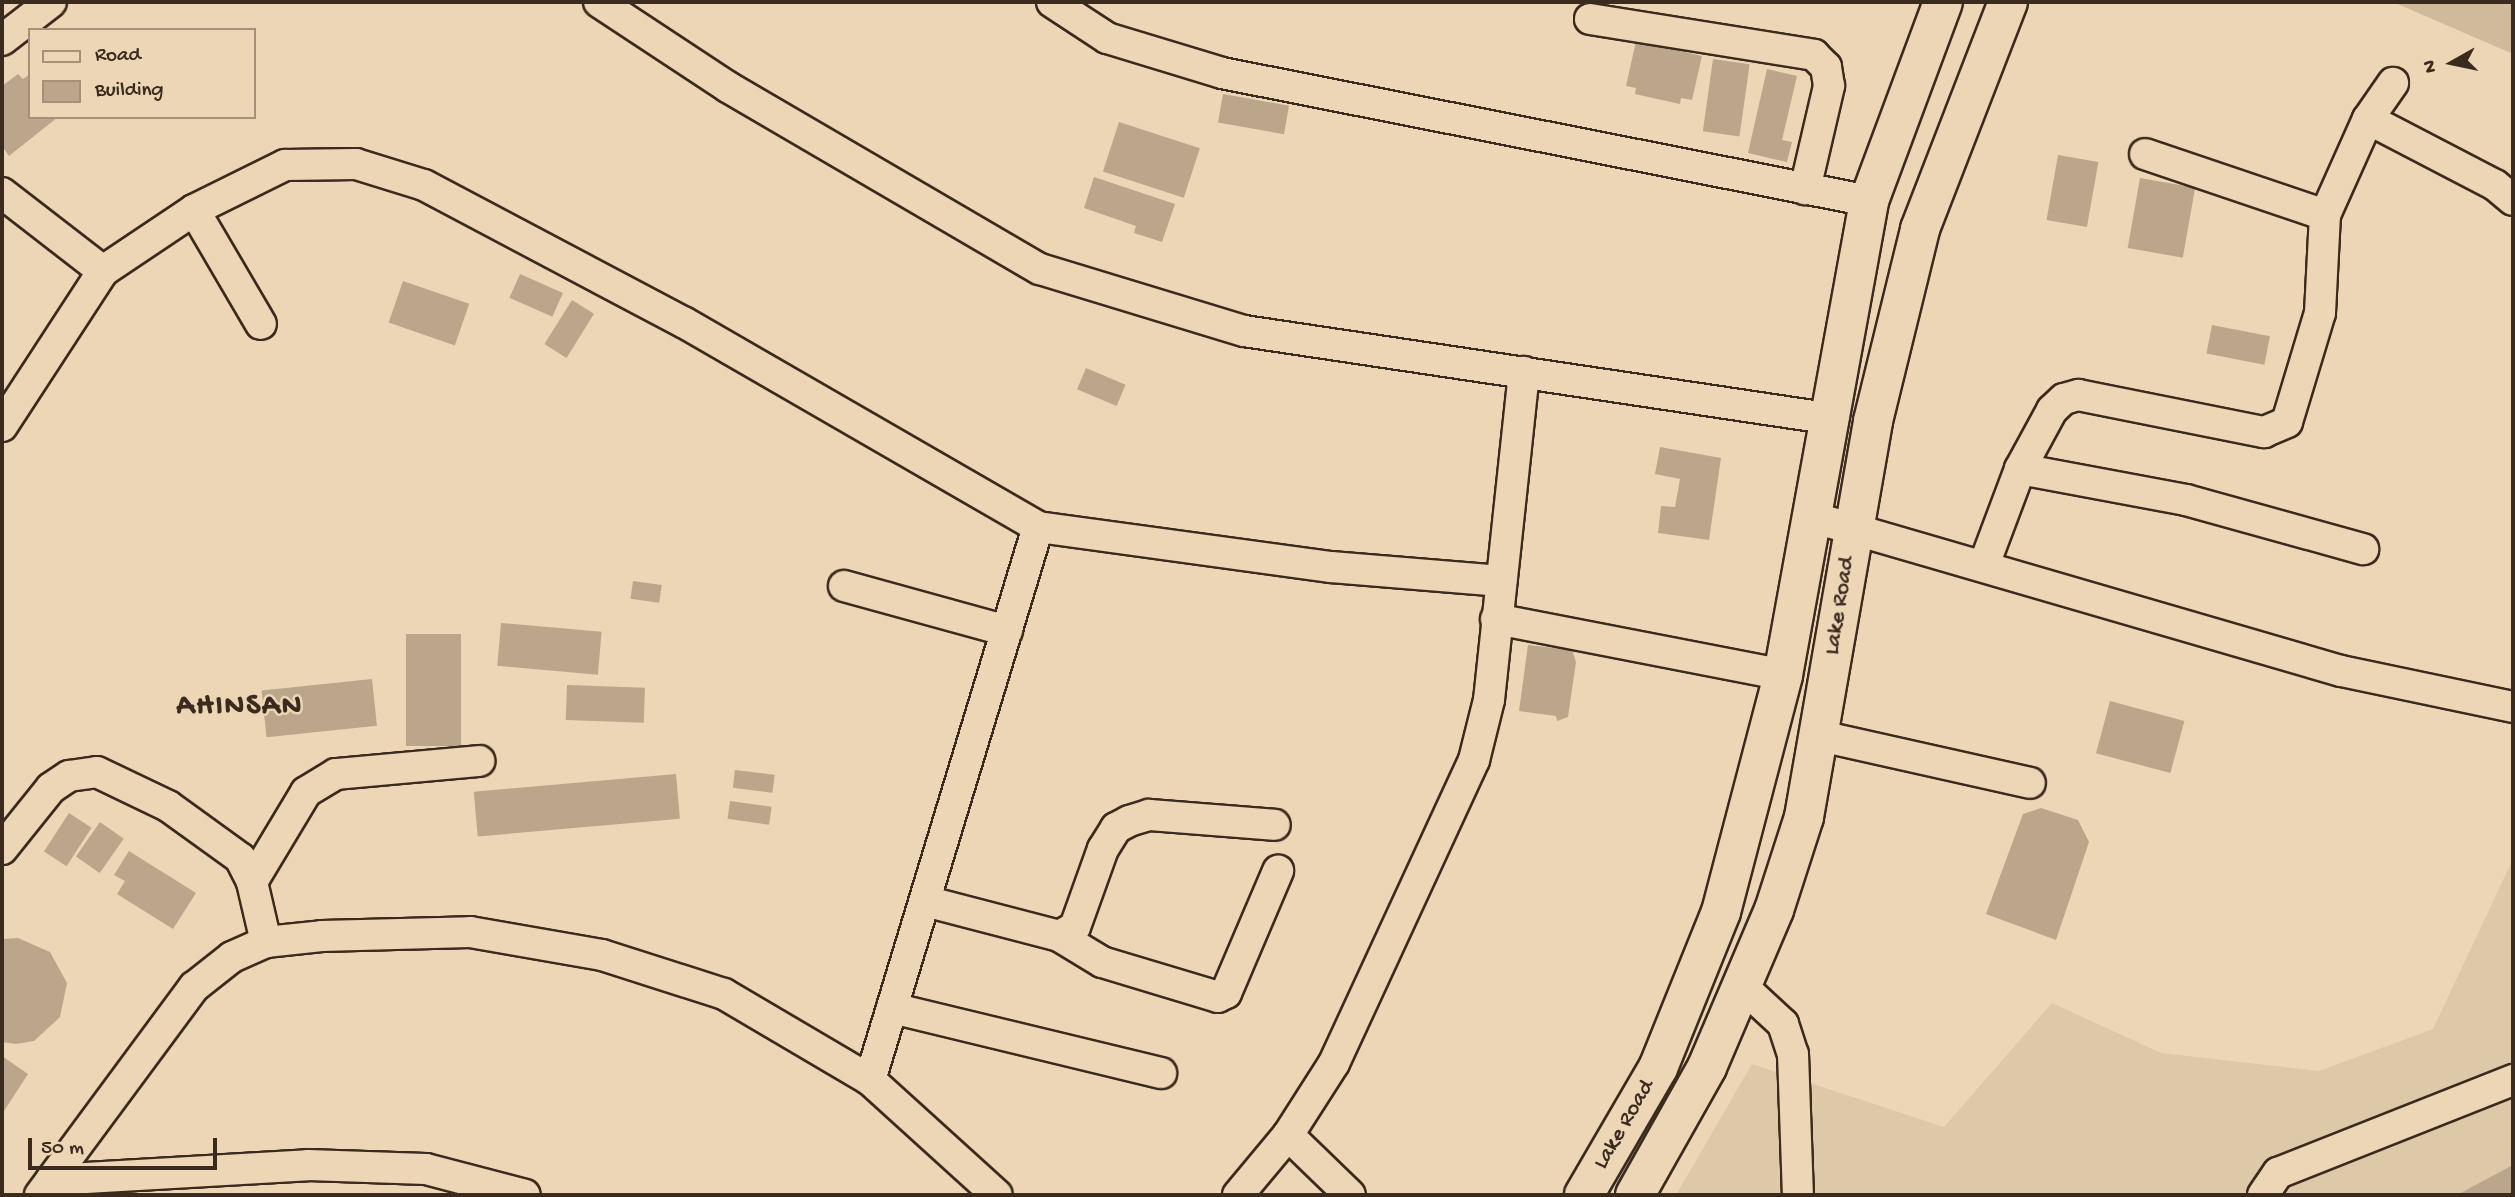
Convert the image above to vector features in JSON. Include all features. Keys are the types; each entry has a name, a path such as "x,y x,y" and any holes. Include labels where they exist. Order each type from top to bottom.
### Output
{"main road":[{"name":"Lake Road","path":"1584,1195 1658,1068 1721,912 1783,675 1833,419 1869,201 1943,2"},
{"name":"Lake Road","path":"1635,1195 1707,1067 1774,910 1804,817 1873,421 1920,229 2008,2"}],"street":[{"path":"2,40 51,2"},
{"path":"599,2 728,87 1040,269 1244,331 1833,419"},
{"path":"1052,2 1107,38 1222,73 1869,201"},
{"path":"1590,19 1814,55 1826,67 1829,86 1805,189"},
{"path":"1984,565 2020,469 2052,410 2078,395 2264,432 2287,422 2320,313 2325,215 2368,119 2393,83"},
{"path":"2368,119 2495,186 2513,200"},
{"path":"2145,154 2325,215"},
{"path":"2,426 103,271 194,210 285,165 356,164 424,185 685,323 1038,527 1331,567 1501,582"},
{"path":"2,193 103,271"},
{"path":"194,210 261,324"},
{"path":"1238,1195 1288,1135 1334,1063 1474,760 1489,700 1524,372"},
{"path":"2020,469 2186,500 2363,549"},
{"path":"1815,518 2341,671 2513,707"},
{"path":"870,1080 1038,527"},
{"path":"844,586 1006,631"},
{"path":"1496,619 1783,675"},
{"path":"1820,736 2030,783"},
{"path":"252,882 306,792 336,774 479,761"},
{"path":"2,849 51,788 69,776 97,772 168,806 240,858 252,882 266,942"},
{"path":"1059,936 1075,927 1103,849 1115,828 1149,815 1275,825"},
{"path":"925,901 1059,936 1102,962 1218,997 1226,993 1278,871"},
{"path":"45,1188 194,988 232,957 266,942 321,936 470,932 602,955 724,994 870,1080 997,1195"},
{"path":"1742,986 1783,1024 1793,1054 1798,1195"},
{"path":"892,1008 1161,1073"},
{"path":"2263,1195 2278,1174 2513,1080"},
{"path":"1288,1135 1350,1195"},
{"path":"45,1188 308,1165 426,1168 521,1195"}],"shaded area":[{"path":"2393,2 2513,2 2513,54"},
{"path":"2513,859 2513,1195 1676,1195 1752,1064 1944,1127 2052,1003 2161,1053 2319,1071 2433,1029"}],"building":[{"path":"1636,41 1702,56 1692,100 1681,98 1680,104 1635,94 1636,88 1626,86"},
{"path":"1713,59 1750,64 1739,136 1703,131"},
{"path":"1767,69 1797,76 1782,140 1792,142 1787,162 1748,153"},
{"path":"18,74 23,79 28,75 28,119 55,119 9,156 2,146 2,86"},
{"path":"1223,94 1289,106 1284,134 1218,123"},
{"path":"1119,122 1200,148 1184,198 1103,171"},
{"path":"2058,155 2098,162 2087,227 2047,220"},
{"path":"1094,177 1175,204 1162,242 1134,233 1136,226 1084,208"},
{"path":"2140,178 2195,188 2183,258 2128,248"},
{"path":"520,274 563,293 552,317 509,298"},
{"path":"403,281 469,304 455,345 389,323"},
{"path":"572,300 594,314 566,358 544,344"},
{"path":"2212,325 2270,336 2264,365 2206,353"},
{"path":"1086,368 1126,385 1117,406 1077,389"},
{"path":"1660,447 1721,458 1709,540 1658,533 1661,506 1675,507 1680,479 1655,474"},
{"path":"633,581 662,585 659,603 630,599"},
{"path":"501,623 602,632 598,675 497,666"},
{"path":"406,634 461,634 461,746 406,746"},
{"path":"1528,645 1572,650 1576,662 1568,717 1557,721 1556,716 1519,711"},
{"path":"372,679 377,726 267,737 262,691"},
{"path":"567,685 645,688 644,723 566,720"},
{"path":"2110,701 2184,721 2170,773 2096,753"},
{"path":"735,770 775,775 773,793 733,788"},
{"path":"676,774 680,819 478,837 474,792"},
{"path":"730,801 772,807 769,825 727,819"},
{"path":"2041,808 2078,820 2089,842 2056,940 1986,914 2023,814"},
{"path":"69,813 92,828 67,866 44,852"},
{"path":"100,822 124,839 100,873 76,856"},
{"path":"129,851 196,893 173,929 117,894 125,881 114,875"},
{"path":"18,938 50,952 67,983 60,1017 34,1041 16,1044 2,1042 2,939"},
{"path":"2,1056 28,1074 2,1114"},
{"path":"2513,1165 2513,1195 2457,1195"}],"district":[{"name":"AHINSAN","path":"240,708"}]}
